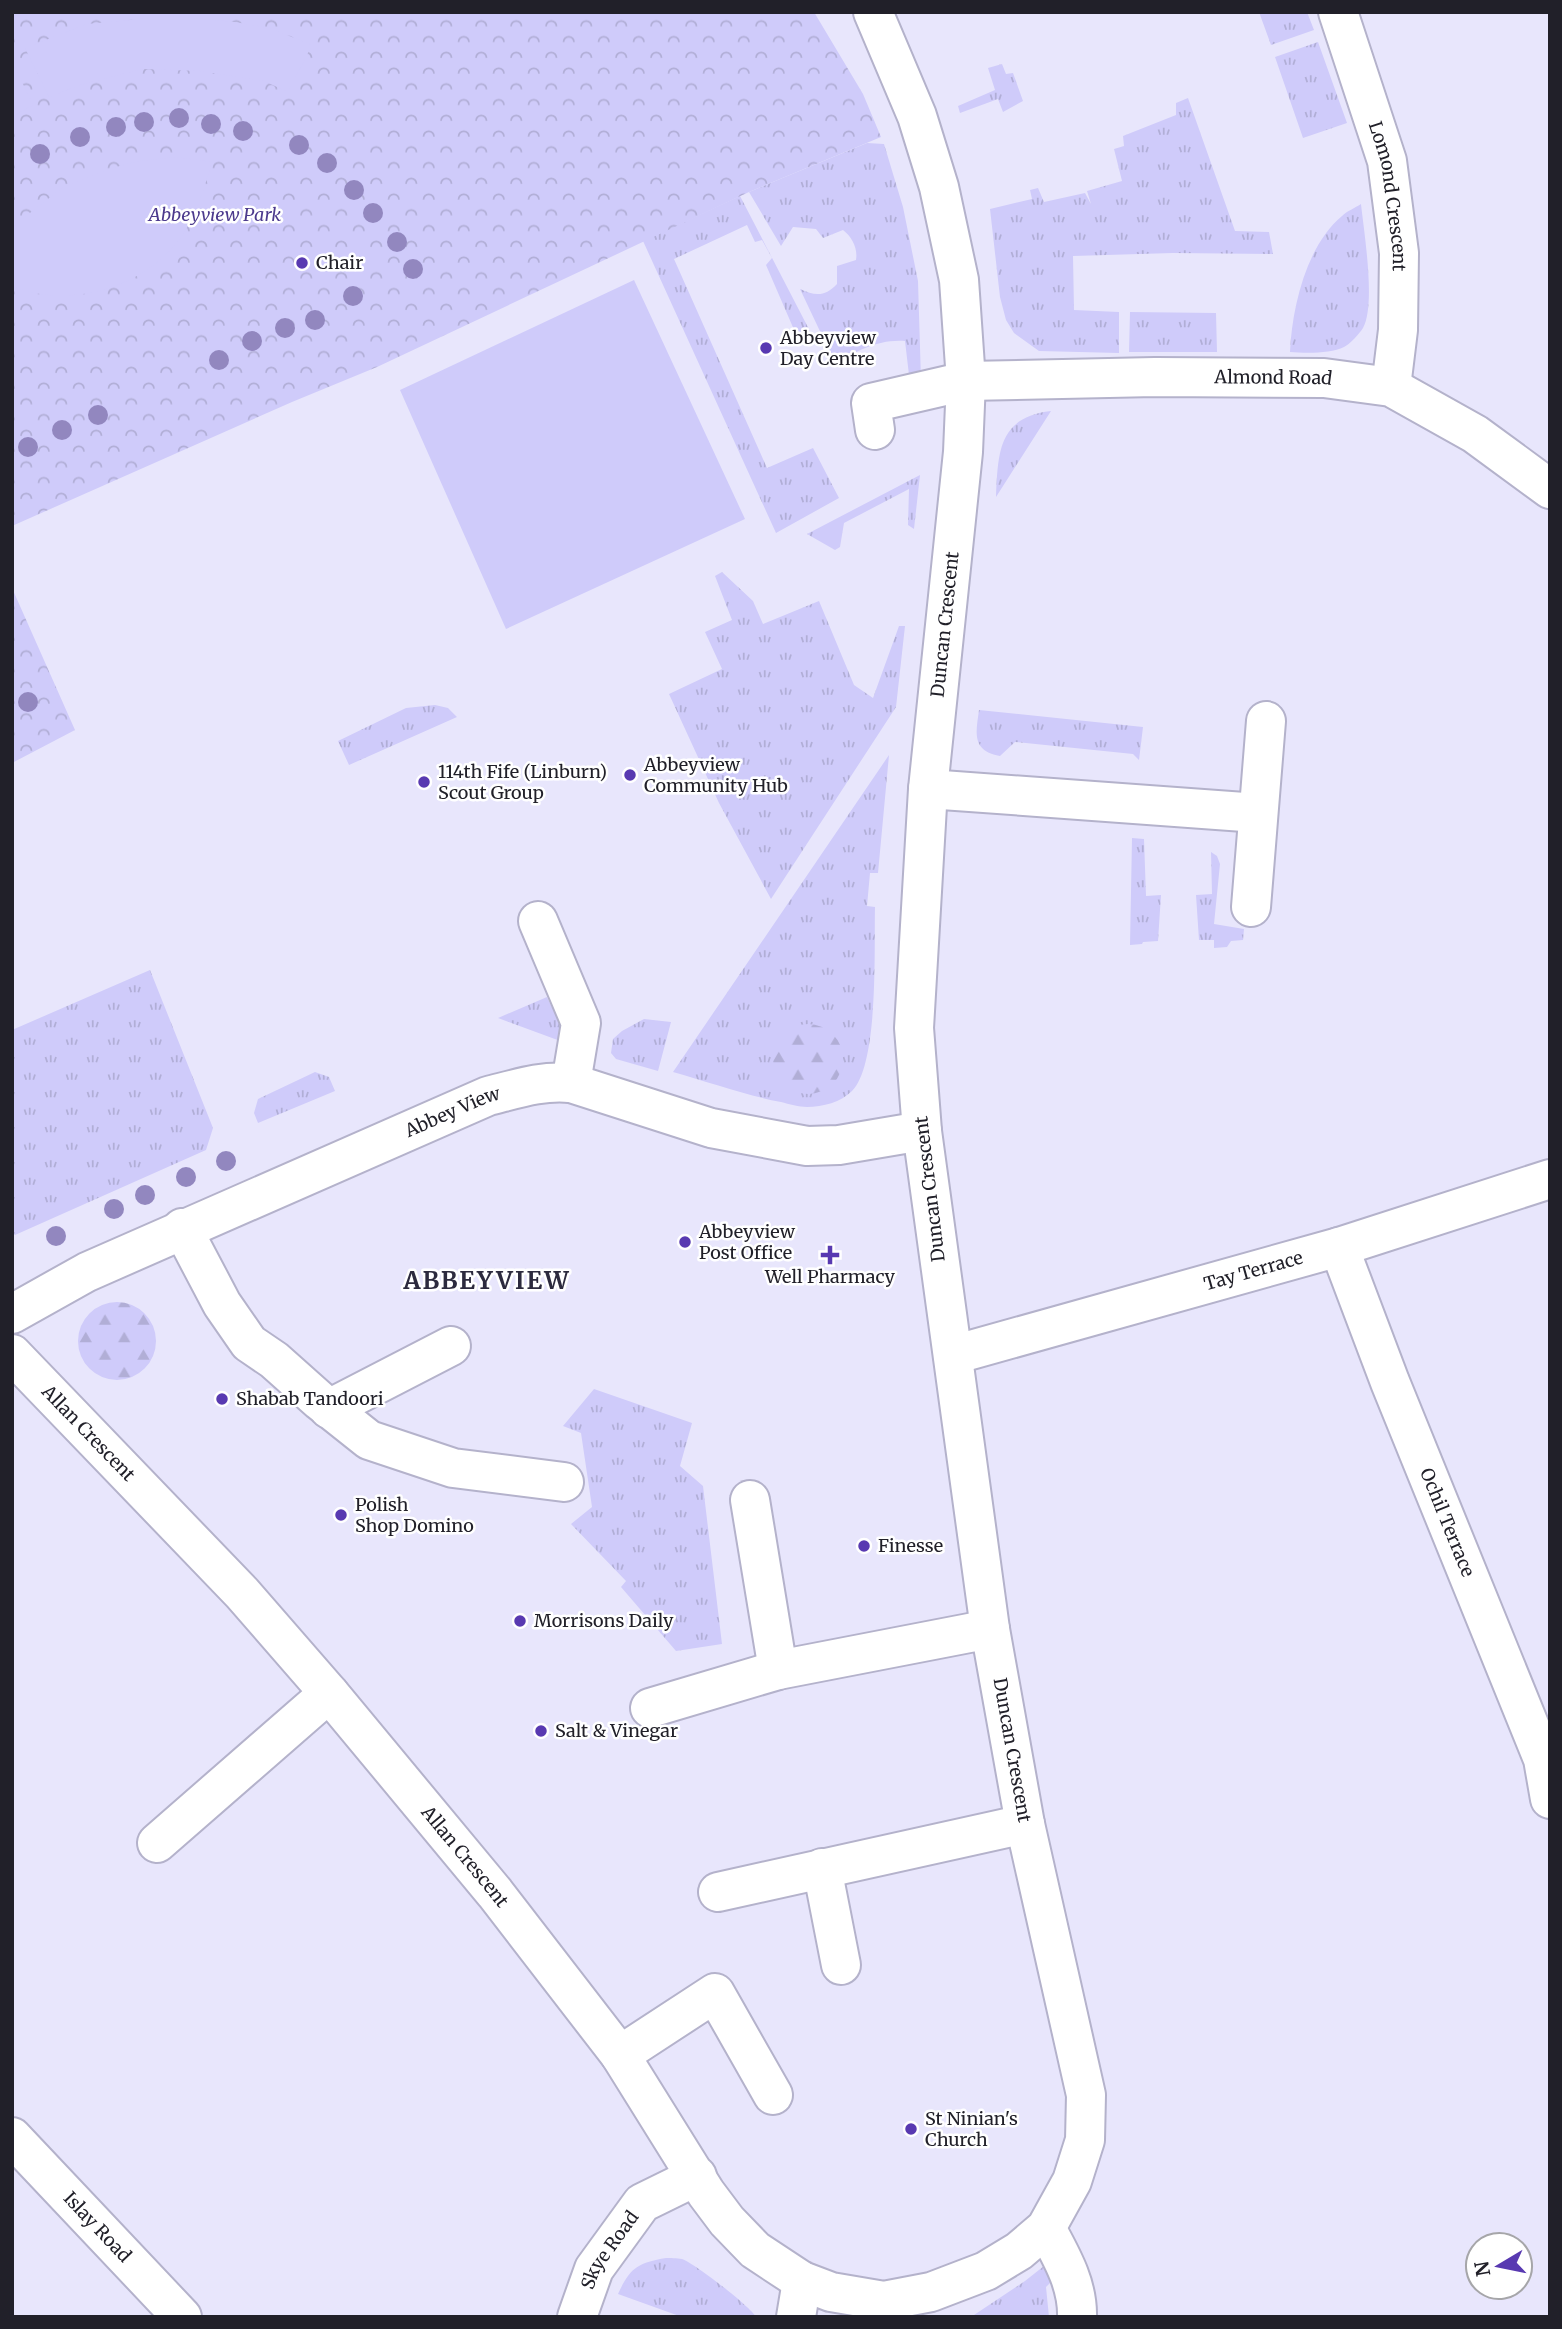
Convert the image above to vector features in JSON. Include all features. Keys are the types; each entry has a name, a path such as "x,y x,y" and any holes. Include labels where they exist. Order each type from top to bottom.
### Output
{"street":[{"name":"Duncan Crescent","path":"873,12 917,116 939,187 959,280 966,381 963,452 928,789 914,1028 922,1131 990,1629 1025,1824 1086,2095 1085,2140 1072,2181 1046,2228 1019,2251 933,2304"},
{"name":"Lomond Crescent","path":"1338,12 1387,161 1399,253 1398,330 1391,387"},
{"name":"Almond Road","path":"875,430 871,403 966,381 1155,377 1311,378 1391,387 1475,434 1550,489"},
{"path":"1251,907 1266,720"},
{"path":"928,789 1258,813"},
{"path":"538,921 581,1023 571,1083"},
{"name":"Abbey View","path":"12,1314 87,1272 182,1228 488,1096 536,1084 571,1083 711,1128 807,1146 839,1145 922,1131"},
{"name":"Tay Terrace","path":"953,1356 1339,1247 1550,1180"},
{"path":"182,1228 222,1304 249,1343 274,1360 369,1440 453,1468 564,1482"},
{"name":"Ochil Terrace","path":"1339,1247 1390,1382 1543,1759 1550,1799"},
{"path":"330,1409 452,1346"},
{"name":"Allan Crescent","path":"19,1376 233,1584 329,1693 495,1893 620,2055 706,2193 727,2221 799,2299 831,2292 884,2301 933,2304"},
{"path":"750,1500 778,1670"},
{"path":"650,1708 778,1670 990,1629"},
{"path":"157,1843 329,1693"},
{"path":"718,1892 1025,1824"},
{"path":"822,1868 841,1965"},
{"path":"620,2055 715,1993 774,2095"},
{"name":"Islay Road","path":"12,2137 182,2317"},
{"name":"Skye Road","path":"577,2317 594,2269 642,2203 697,2176"},
{"path":"1046,2228 1070,2275 1077,2317"}],"green space":[{"name":"Abbeyview Park","path":"12,12 814,12 863,94 881,137 749,192 377,367 12,526"},
{"path":"1259,12 1307,12 1314,30 1271,45"},
{"path":"172,16 269,28 312,45 288,92 264,81 200,71 142,69 80,85 49,97 25,48 87,24"},
{"path":"1318,42 1347,123 1303,138 1275,57"},
{"path":"12,61 33,105 12,117"},
{"path":"1002,64 1006,74 1013,73 1023,101 1003,112 998,99 960,113 958,106 995,90 988,68"},
{"path":"1188,98 1235,231 1269,232 1273,254 1073,256 1074,310 1119,312 1119,353 1039,351 1014,333 1006,320 1000,297 990,209 1032,199 1030,190 1038,188 1044,202 1085,193 1091,204 1087,191 1122,181 1114,149 1124,146 1123,136 1176,115 1176,103"},
{"path":"867,143 884,144 903,207 918,281 921,380 909,375 905,341 877,344 835,363 800,289 820,294 833,288 837,284 837,266 856,260 854,243 843,230 823,238 816,229 793,227 781,246 749,192"},
{"path":"175,157 212,162 200,201 187,229 166,254 148,269 127,281 81,294 57,296 12,286 12,229 17,223 62,188 112,168 139,161"},
{"path":"740,196 813,337 795,332 766,265 772,258 762,240 755,242 747,225 674,259 767,468 813,448 839,498 776,533 643,241"},
{"path":"1361,204 1369,286 1367,317 1363,328 1349,344 1339,349 1290,352 1294,316 1310,261 1330,229 1344,214"},
{"path":"634,280 745,519 506,629 400,390"},
{"path":"1130,312 1216,313 1217,352 1129,352"},
{"path":"1051,411 996,497 1000,452 1011,429 1020,421"},
{"path":"920,475 914,529 908,525 909,489 844,523 840,547 835,550 807,534"},
{"path":"722,572 753,601 763,624 819,601 854,685 873,698 899,626 905,626 896,707 771,899 719,803 669,694 722,669 705,632 732,620 715,576"},
{"path":"12,588 75,730 12,763"},
{"path":"435,705 448,708 457,717 349,765 338,741 406,708"},
{"path":"979,710 1143,727 1139,760 1133,754 1015,742 1000,756 984,750 980,745 977,733"},
{"path":"889,755 878,873 870,873 867,906 875,907 871,1032 861,1077 852,1091 831,1103 804,1107 754,1096 673,1072"},
{"path":"1132,838 1144,839 1146,896 1161,895 1158,941 1130,945"},
{"path":"1211,852 1217,856 1220,864 1214,924 1244,929 1243,940 1231,941 1227,947 1214,948 1214,940 1199,940 1196,895 1212,894"},
{"path":"150,970 213,1128 206,1150 15,1235 12,1233 12,1030"},
{"path":"547,997 559,1022 563,1042 498,1018"},
{"path":"644,1019 671,1022 658,1071 616,1059 611,1053 613,1039"},
{"path":"808,1024 833,1034 843,1059 833,1084 808,1094 783,1084 773,1059 783,1034"},
{"path":"315,1072 329,1077 335,1091 258,1123 254,1113 258,1099"},
{"path":"117,1302 132,1305 144,1314 153,1326 156,1341 153,1356 144,1368 132,1377 117,1380 102,1377 90,1368 81,1356 78,1341 81,1326 90,1314 102,1305"},
{"path":"594,1389 692,1423 680,1466 703,1486 722,1644 676,1651 621,1587 626,1581 571,1524 592,1507 581,1433 563,1426"},
{"path":"666,2258 682,2259 698,2268 756,2317 682,2317 618,2294 626,2278 636,2268"},
{"path":"1044,2266 1049,2267 1054,2279 1046,2287 1049,2317 971,2317 1025,2281"}],"place":[{"name":"Chair","path":"302,263"},
{"name":"Abbeyview Day Centre","path":"766,348"},
{"name":"Abbeyview Community Hub","path":"630,775"},
{"name":"114th Fife (Linburn) Scout Group","path":"424,782"},
{"name":"Abbeyview Post Office","path":"685,1242"},
{"name":"Well Pharmacy","path":"830,1255"},
{"name":"Shabab Tandoori","path":"222,1399"},
{"name":"Polish Shop Domino","path":"341,1515"},
{"name":"Finesse","path":"864,1546"},
{"name":"Morrisons Daily","path":"520,1621"},
{"name":"Salt & Vinegar","path":"541,1731"},
{"name":"St Ninian's Church","path":"911,2129"}],"district":[{"name":"ABBEYVIEW","path":"487,1281"}]}
